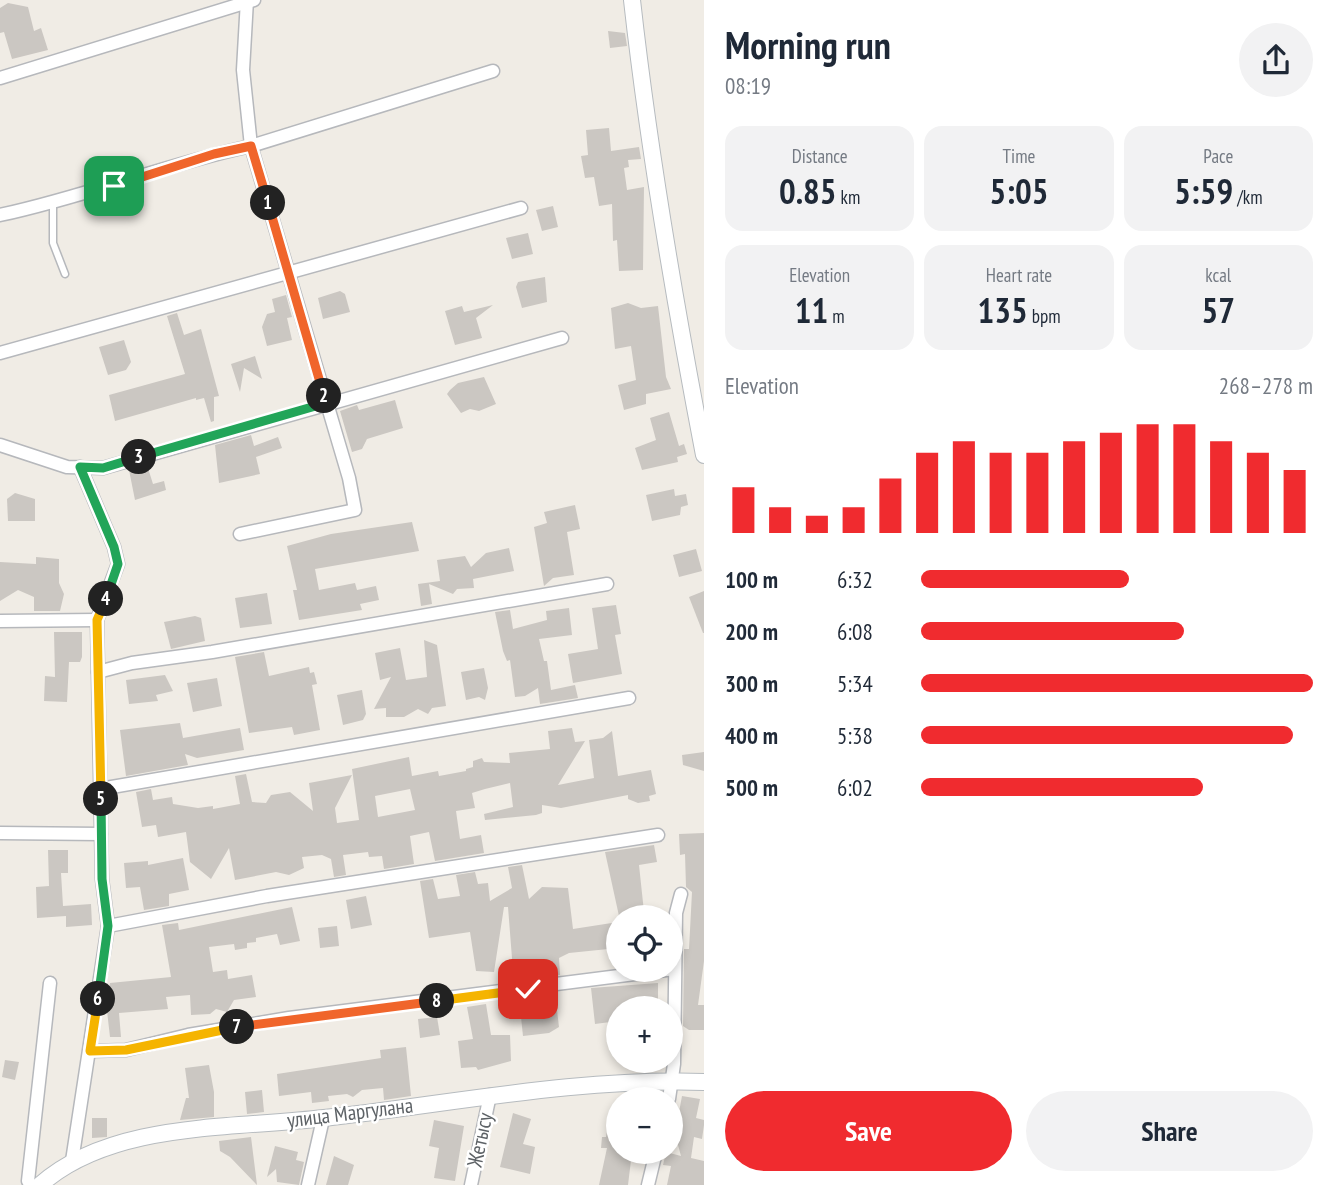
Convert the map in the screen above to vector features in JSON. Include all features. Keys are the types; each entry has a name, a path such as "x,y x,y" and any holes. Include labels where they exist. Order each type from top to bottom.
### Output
{"street":[{"path":"632,0 645,117 667,259 704,455"},
{"path":"0,78 249,1 243,70 251,146 289,271 355,510 240,534"},
{"path":"0,215 53,204 493,71"},
{"path":"0,353 521,208"},
{"path":"0,445 67,467 103,468 562,338"},
{"path":"72,1161 108,926 101,834 97,620 118,564 114,547 80,467"},
{"path":"98,672 132,663 212,652 607,584"},
{"path":"0,621 97,620"},
{"path":"100,789 629,698"},
{"path":"0,833 101,834"},
{"path":"108,926 267,895 658,835"},
{"path":"678,905 681,894"},
{"path":"90,1051 126,1050 188,1035 289,1018 606,978"},
{"path":"671,1087 674,982"},
{"path":"31,1185 27,1181 50,983"},
{"name":"улица Маргулана","path":"40,1185 72,1161 136,1140 177,1131 323,1118 490,1095 673,1081 704,1082"},
{"name":"Жетысу","path":"471,1185 490,1095"},
{"path":"308,1185 323,1118"},
{"path":"648,1185 653,1164"}],"lane":[{"path":"53,204 53,243 65,274"}],"building":[{"path":"8,3 28,7 34,31 41,28 48,50 12,59 4,32 0,33 0,8"},
{"path":"608,31 625,33 627,46 610,48"},
{"path":"609,128 611,151 639,147 641,159 628,160 629,167 624,168 627,190 644,187 643,270 619,271 617,240 613,241 612,204 599,206 594,177 585,178 581,156 588,155 586,130"},
{"path":"553,206 558,227 542,231 536,210"},
{"path":"528,233 533,254 512,259 506,238"},
{"path":"545,277 547,302 522,308 516,287 518,282"},
{"path":"340,291 345,294 350,312 323,319 318,298"},
{"path":"286,295 292,317 287,318 292,340 267,346 262,327 267,314 275,312 272,299"},
{"path":"628,303 641,308 658,306 666,377 671,389 646,394 646,404 624,410 618,385 636,380 631,346 615,349 611,308"},
{"path":"493,305 476,318 482,338 455,345 445,311 462,306 464,312"},
{"path":"177,313 184,335 201,329 219,396 214,397 214,421 211,422 204,398 196,398 115,421 109,395 185,374 167,316"},
{"path":"124,340 131,362 126,370 108,375 99,347"},
{"path":"255,356 262,379 244,368 240,392 231,364"},
{"path":"484,377 496,404 479,411 470,409 461,413 447,394 458,383"},
{"path":"395,400 403,428 367,439 362,449 352,452 340,411 357,405 359,410"},
{"path":"669,412 679,446 684,444 687,454 677,457 678,462 642,470 635,448 656,440 650,418"},
{"path":"251,435 254,446 278,437 282,448 256,457 260,474 219,483 215,445"},
{"path":"147,465 153,484 164,481 166,490 135,500 129,470"},
{"path":"674,489 675,496 686,494 688,505 681,507 680,515 652,521 646,495"},
{"path":"15,493 35,499 35,521 8,521 7,499"},
{"path":"575,505 580,529 567,532 574,575 553,578 544,586 534,527 547,523 544,512"},
{"path":"412,522 419,551 315,569 319,590 355,583 357,590 376,586 379,600 360,604 362,610 299,620 293,590 297,590 287,546 331,534"},
{"path":"509,548 514,571 473,579 474,588 457,589 453,594 429,584 432,604 421,606 418,584 440,581 437,560 465,556 471,567 486,553"},
{"path":"696,549 702,571 679,577 673,555"},
{"path":"36,557 59,559 59,583 64,594 60,611 34,611 34,597 18,590 0,601 0,562 36,564"},
{"path":"704,591 704,633 703,633 689,597"},
{"path":"267,593 272,624 240,628 235,598"},
{"path":"616,605 621,634 615,635 622,674 573,683 568,654 598,649 592,608"},
{"path":"569,608 572,635 539,639 544,661 547,661 551,690 575,685 578,698 540,704 538,688 525,696 515,697 510,660 507,661 503,651 495,612 510,610 513,629 547,620 546,611"},
{"path":"195,616 201,618 205,641 171,649 164,622"},
{"path":"54,632 82,632 80,662 69,662 67,702 44,701 45,676 55,677"},
{"path":"424,640 437,645 446,706 432,708 428,714 418,709 404,717 386,717 386,708 374,709 391,677 380,680 375,653 400,648 406,680 427,677"},
{"path":"264,652 269,676 309,667 310,673 314,672 317,684 312,685 320,730 294,735 292,727 249,733 235,657"},
{"path":"484,668 488,688 485,700 479,697 466,700 461,672"},
{"path":"165,675 173,691 156,695 158,701 129,704 126,680"},
{"path":"217,678 222,706 193,712 187,683"},
{"path":"362,690 366,714 363,720 343,725 337,695"},
{"path":"180,723 183,738 240,728 244,750 197,758 185,754 188,765 126,776 120,730"},
{"path":"572,728 575,742 585,741 558,785 594,778 589,740 603,738 612,731 618,776 651,770 656,794 649,796 650,801 638,803 628,799 628,795 561,808 542,805 542,813 536,815 485,820 484,814 513,807 510,783 485,789 472,793 475,808 456,811 460,839 481,835 484,853 435,861 429,832 410,836 414,864 384,869 382,856 369,857 368,852 343,855 346,875 334,877 331,859 322,855 302,857 304,868 289,875 276,872 235,880 229,848 211,879 190,862 186,832 158,837 156,825 142,827 136,792 151,789 153,800 172,797 173,804 198,808 213,806 213,809 240,804 235,776 246,774 252,802 266,803 271,795 290,792 313,811 309,783 352,775 335,808 337,823 359,820 352,769 409,757 412,776 438,771 439,776 466,771 473,767 473,761 482,758 484,762 510,763 509,753 550,749 548,731","holes":["410,789 415,810 378,817 375,796"]},
{"path":"704,752 704,771 683,765 682,755"},
{"path":"704,833 704,961 698,1005 704,1005 704,1030 689,1030 683,1026 684,949 689,949 692,892 686,887 685,854 680,855 679,834"},
{"path":"654,845 657,862 639,865 643,905 617,905 605,852"},
{"path":"48,850 68,850 68,873 61,873 63,906 91,904 92,925 66,927 66,916 37,918 36,887 49,886"},
{"path":"183,858 189,890 169,894 169,906 144,910 140,887 126,888 124,863 148,861 148,865"},
{"path":"522,865 529,899 542,887 568,888 573,929 606,924 606,949 569,953 559,958 560,975 536,978 536,969 513,971 508,907 504,907 494,972 476,971 470,932 429,938 420,881 433,879 438,899 460,896 456,875 475,872 478,884 488,883 490,901 512,888 508,867"},
{"path":"366,896 372,925 351,929 346,900"},
{"path":"292,907 300,941 280,945 277,934 256,938 256,942 247,943 247,948 235,950 234,944 209,947 213,972 227,970 228,979 252,975 256,997 234,1000 227,1012 216,1009 210,1014 191,1015 190,995 166,997 168,1009 119,1013 121,1037 110,1037 106,1002 110,983 171,977 162,925 178,923 179,930"},
{"path":"337,926 339,946 320,948 318,928"},
{"path":"658,983 658,996 606,996 606,1023 595,1024 591,988"},
{"path":"555,993 559,1027 549,1033 523,1036 519,998"},
{"path":"486,1004 491,1035 510,1035 511,1061 478,1070 476,1067 461,1068 458,1041 473,1039 467,1007"},
{"path":"437,1017 440,1035 420,1038 418,1019"},
{"path":"406,1047 411,1096 384,1100 383,1088 362,1090 353,1097 347,1094 328,1096 329,1101 312,1103 311,1092 279,1096 277,1074 381,1058 380,1050"},
{"path":"5,1060 19,1062 15,1080 2,1077"},
{"path":"209,1065 214,1092 214,1117 180,1120 186,1098 189,1098 185,1068"},
{"path":"262,1090 264,1112 247,1114 245,1092"},
{"path":"683,1096 700,1099 696,1118 704,1120 702,1139 694,1137 691,1158 704,1161 704,1185 667,1185 671,1166 663,1165 683,1164"},
{"path":"513,1113 531,1119 523,1144 535,1147 530,1174 500,1167"},
{"path":"92,1118 107,1118 107,1137 92,1138"},
{"path":"434,1120 464,1126 455,1181 434,1178 439,1148 429,1146"},
{"path":"251,1137 257,1185 230,1157 220,1151 219,1141"},
{"path":"602,1137 606,1137 606,1148 601,1148"},
{"path":"275,1146 298,1152 296,1160 304,1162 299,1185 277,1182 276,1169 267,1177"},
{"path":"606,1153 606,1164 631,1164 628,1185 599,1185"},
{"path":"334,1156 354,1165 348,1185 326,1185"}],"route":[{"path":"114,186 214,154 251,146 326,403 103,468 80,467 114,547 118,564 97,620 102,879 108,926 90,1051 126,1050 188,1035 289,1018 528,989"}]}
